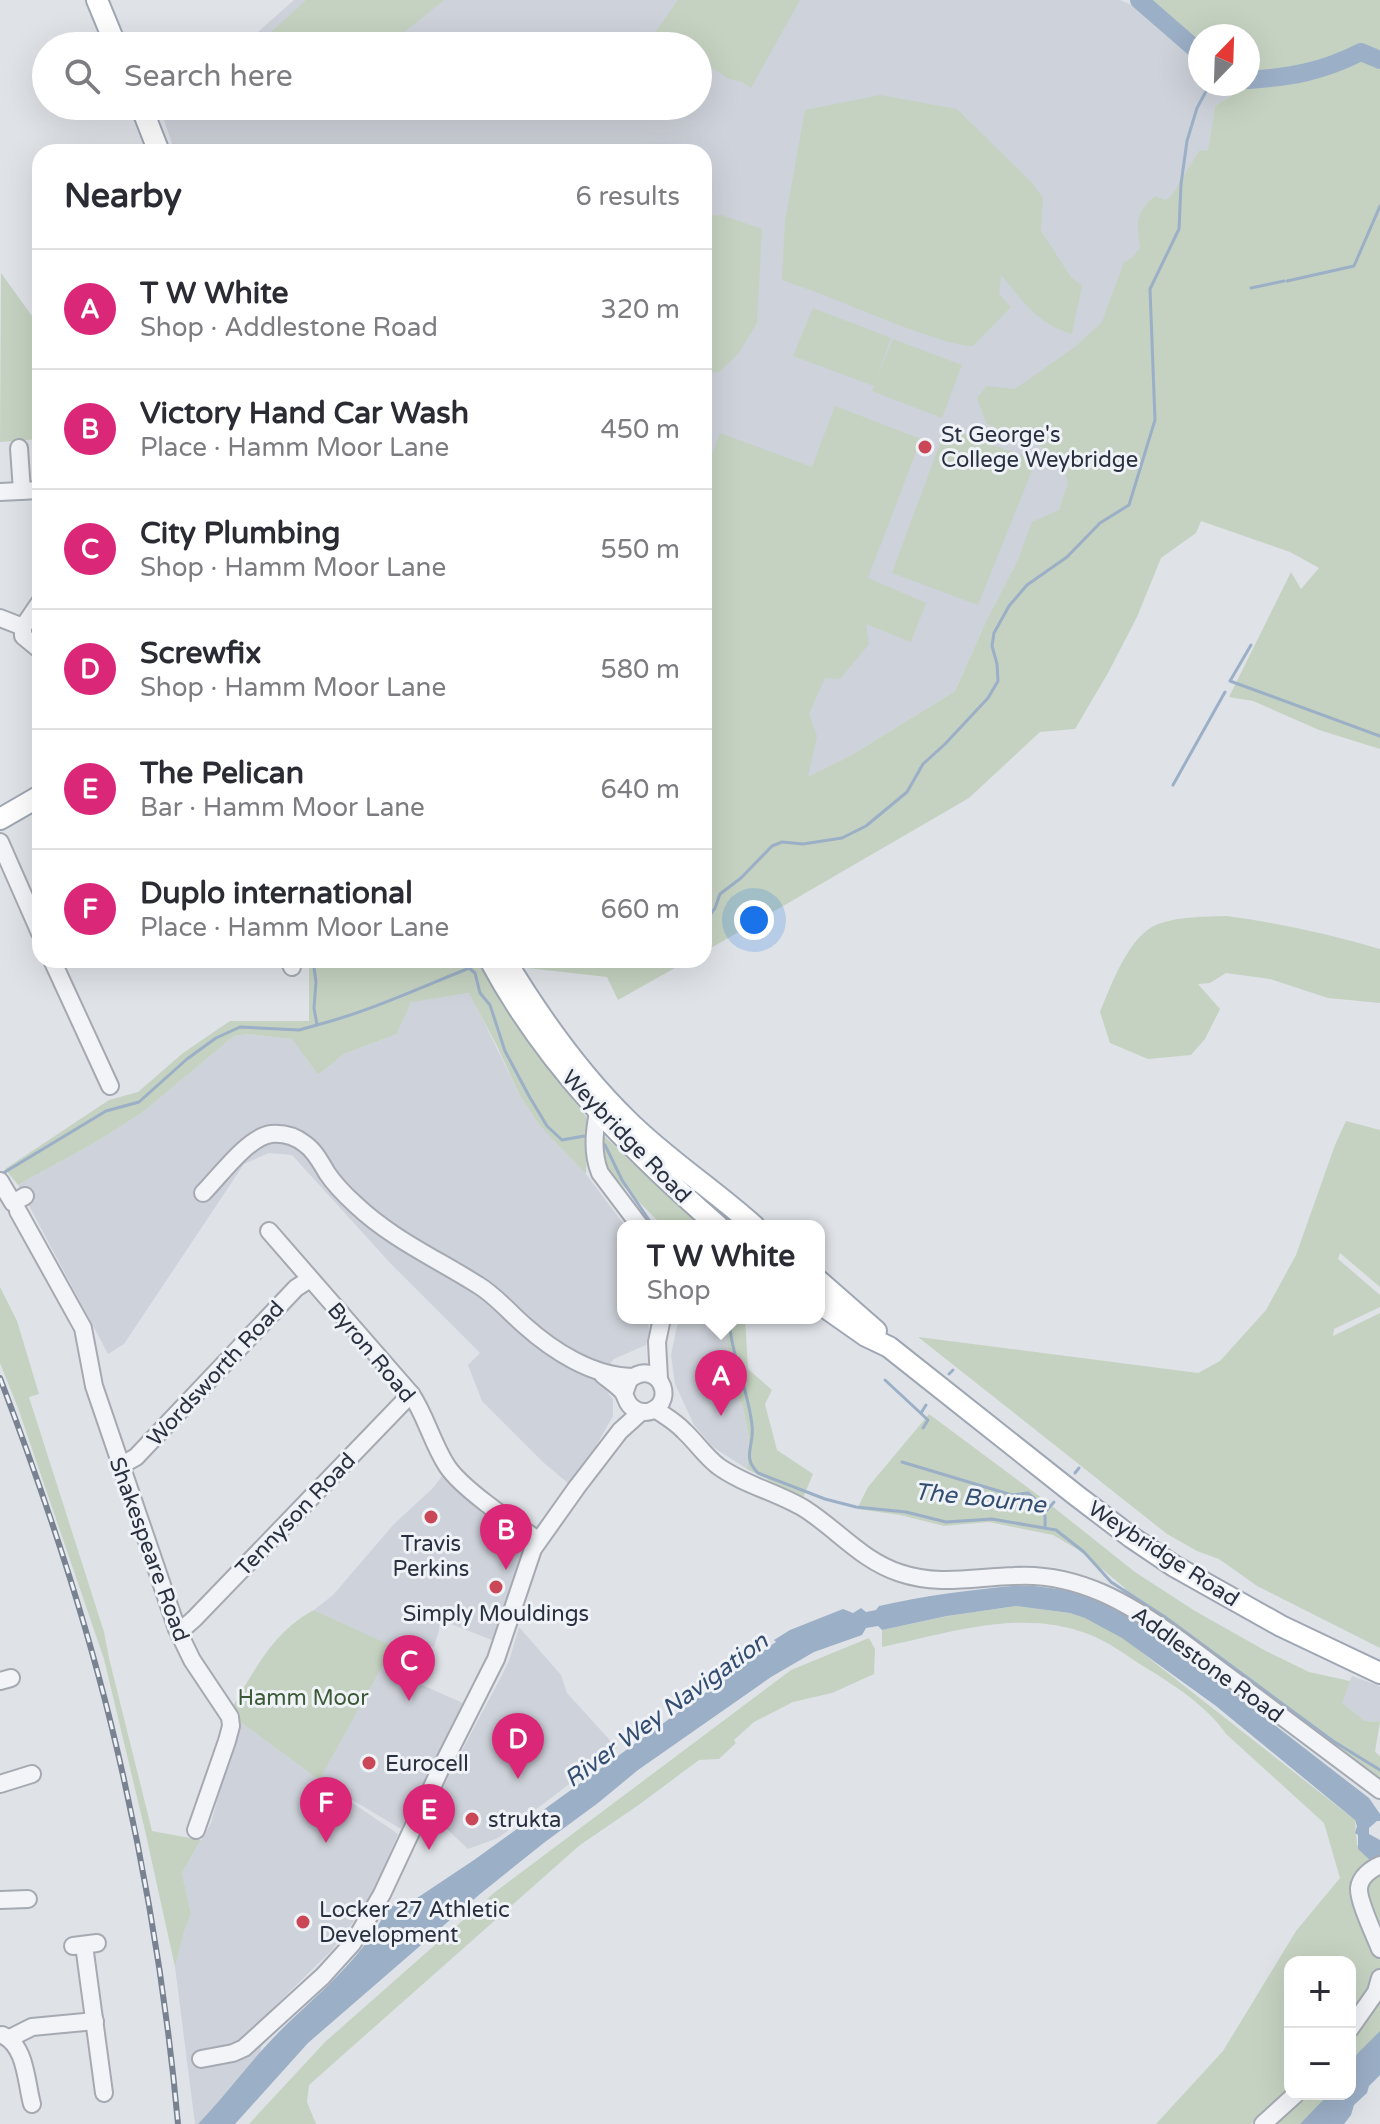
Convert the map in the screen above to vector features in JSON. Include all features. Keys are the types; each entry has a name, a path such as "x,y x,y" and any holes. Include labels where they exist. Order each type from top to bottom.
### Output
{"main road":[{"path":"97,0 110,32"},
{"path":"146,120 156,144"},
{"path":"0,819 32,801"},
{"name":"Weybridge Road","path":"495,968 532,1029 568,1078 598,1112 711,1220"},
{"name":"Weybridge Road","path":"510,968 561,1044 616,1108 646,1137 747,1220"},
{"path":"646,1137 674,1174 725,1220"},
{"name":"Weybridge Road","path":"825,1286 875,1330 889,1347 1131,1537 1174,1566 1281,1626 1380,1673"},
{"name":"Weybridge Road","path":"825,1307 866,1336 889,1347"}],"street":[{"path":"19,448 22,491"},
{"path":"0,492 32,490"},
{"path":"32,614 23,627 23,636 32,643"},
{"path":"0,618 23,627"},
{"path":"0,842 32,915"},
{"path":"56,968 110,1086"},
{"path":"598,1112 594,1143 600,1173 635,1220"},
{"path":"201,2059 233,2053 251,2043 323,1976 352,1944 382,1894 496,1659 526,1565 538,1540 637,1404 662,1400 661,1384 647,1373 615,1377 576,1361 543,1340 482,1287 398,1239 357,1207 329,1176 310,1147 294,1137 272,1134 255,1139 203,1193"},
{"name":"Shakespeare Road","path":"0,1182 13,1203 21,1203 83,1328 94,1386 177,1629 192,1660 230,1717 231,1726 196,1830"},
{"name":"Byron Road","path":"269,1231 411,1394 433,1443 456,1478 538,1540"},
{"name":"Wordsworth Road","path":"120,1466 138,1455 296,1288 310,1279"},
{"path":"825,1315 852,1333 866,1336"},
{"name":"Addlestone Road","path":"634,1376 657,1342 662,1324"},
{"name":"Addlestone Road","path":"657,1342 661,1384 684,1430 715,1464 728,1473 802,1507 868,1559 910,1576 936,1581 1042,1576 1077,1583 1116,1599 1150,1618 1380,1790"},
{"name":"Addlestone Road","path":"602,1374 637,1404 684,1430"},
{"path":"634,1376 626,1384 637,1404"},
{"name":"Tennyson Road","path":"177,1629 194,1619 411,1394"},
{"path":"0,1784 32,1774"},
{"path":"1380,1865 1363,1878 1359,1888 1365,1913 1380,1949"},
{"path":"0,1900 28,1899"},
{"path":"85,1945 106,2083"},
{"path":"1351,2028 1376,1992 1380,1978"},
{"path":"32,2104 25,2068 5,2037 32,2027 95,2021"},
{"path":"1263,2124 1289,2100"}],"shaded area":[{"name":"St George's College Weybridge","path":"294,0 1120,0 1138,8 1188,49 1188,96 1231,96 1215,106 1171,393 984,626 955,691 850,756 807,778 712,885 712,144 172,144 164,120 712,120 712,32 258,32"},
{"path":"470,993 520,1096 540,1126 586,1174 620,1220 617,1220 617,1324 648,1324 649,1334 646,1345 614,1359 602,1374 600,1383 613,1399 613,1416 589,1458 569,1484 482,1401 468,1365 480,1353 392,1265 292,1155 269,1153 244,1164 124,1344 108,1354 18,1185 143,1112 234,1036 248,1034 292,1039 318,1075 344,1054 397,1034 411,1001"},
{"path":"725,1324 733,1388 742,1404 749,1439 747,1469 713,1447 694,1425 675,1384 671,1355 677,1326"},
{"path":"443,1475 525,1542 515,1584 492,1640 443,1621 444,1614 440,1613 434,1647 420,1643 404,1677 465,1704 401,1829 320,1777 391,1646 314,1610 333,1595 394,1524"},
{"path":"519,1627 561,1675 567,1693 617,1748 498,1838 468,1849 429,1812 509,1661"},
{"path":"1352,1676 1380,1686 1380,1722 1365,1721 1341,1703"},
{"path":"239,1721 398,1834 370,1900 331,1951 277,2004 267,2018 260,2053 222,2100 195,2124 175,1967 191,1914 182,1873 211,1823"}],"green space":[{"path":"306,0 444,0 404,32 271,32"},
{"path":"678,0 800,0 751,88 712,68 712,32 656,32"},
{"path":"1138,0 1380,0 1380,749 1319,730 1253,701 1229,697 1291,572 1301,589 1319,568 1290,552 1201,521 1196,533 1161,558 1137,617 1075,729 1040,732 969,798 712,947 712,453 720,433 812,467 835,406 921,439 868,578 926,603 911,642 866,624 869,644 840,679 825,678 809,714 817,736 808,777 850,756 955,691 1018,560 1032,522 1059,510 1068,483 1061,459 1036,444 987,424 977,398 987,386 1015,389 1075,347 1102,322 1124,262 1140,248 1138,225 1143,208 1155,196 1165,200 1171,197 1199,151 1208,150 1215,106 1231,96 1260,96 1260,24 1188,24 1188,49 1138,8"},
{"path":"880,95 957,109 1032,183 1043,198 1041,231 1071,277 1082,286 1072,334 1040,318 1001,275 999,294 1011,307 973,346 918,332 782,280 785,221 805,110"},
{"path":"721,215 762,229 757,323 738,354 719,372 712,372 712,216"},
{"path":"1,273 32,316 32,440 0,442"},
{"path":"813,308 891,338 876,380 893,339 962,365 942,418 872,391 874,386 793,356"},
{"path":"946,427 1036,461 978,605 892,573"},
{"path":"1227,916 1342,938 1380,949 1380,1003 1328,998 1270,979 1226,973 1210,983 1198,984 1220,1009 1205,1039 1191,1055 1148,1059 1110,1043 1100,1012 1122,962 1138,939 1166,921"},
{"path":"309,968 481,968 529,1043 588,1119 586,1174 540,1126 520,1096 469,993 411,1002 397,1034 344,1054 318,1075 292,1039 248,1034 234,1036 143,1112 101,1139 18,1185 5,1169 109,1100 138,1092 183,1053 230,1021 309,1021"},
{"path":"527,968 675,968 618,1000 607,977"},
{"path":"1346,1121 1380,1130 1380,1287 1340,1253 1338,1259 1380,1295 1380,1307 1334,1329 1333,1336 1380,1313 1380,1648 1257,1586 1219,1559 1167,1534 918,1337 1198,1373 1220,1361 1266,1310 1296,1255"},
{"path":"603,1135 694,1220 657,1220 611,1174 602,1158"},
{"path":"0,1287 17,1321 39,1394 29,1397 104,1632 152,1831 201,1840 182,1873 191,1914 175,1967 104,1659 0,1363"},
{"path":"725,1324 745,1324 748,1369 772,1390 765,1404 777,1450 813,1474 803,1498 747,1469 749,1438 742,1404 733,1389"},
{"path":"929,1414 1135,1572 1195,1611 1309,1672 1350,1681 1342,1703 1365,1721 1380,1722 1375,1752 1380,1756 1380,1780 1121,1593 1125,1588 1080,1551 1053,1535 989,1522 944,1526 857,1509 868,1487"},
{"path":"1016,1606 1070,1613 1096,1621 1122,1637 1355,1820 1357,1845 1380,1852 1380,2036 1356,2061 1356,1956 1284,1956 1284,2094 1251,2124 1156,2124 1223,2051 1296,1931 1340,1878 1324,1823 1190,1697 1088,1634 1037,1623 1011,1623 959,1630 882,1647 882,1630"},
{"name":"Hamm Moor","path":"314,1610 392,1646 319,1780 239,1721 240,1714 233,1706 258,1664 277,1640"},
{"path":"869,1638 875,1649 874,1674 832,1693 793,1702 754,1722 719,1759 699,1760 580,1845 309,2085 307,2102 316,2124 249,2124 325,2042 495,1892 791,1670"},
{"path":"1285,2100 1323,2100 1300,2124 1262,2124"}],"water":[{"name":"River Wey Navigation","path":"1013,1586 1067,1590 1088,1596 1125,1614 1176,1649 1369,1798 1380,1814 1380,1821 1369,1828 1369,1834 1380,1840 1380,1861 1372,1862 1358,1849 1355,1820 1216,1706 1122,1638 1085,1618 1016,1606 882,1630 878,1626 866,1628 862,1635 814,1652 771,1677 638,1770 545,1842 308,2043 235,2124 198,2124 273,2039 355,1957 388,1907 411,1902 474,1860 776,1642 774,1640 790,1630 843,1609 853,1613 861,1608 866,1612 912,1599"},
{"path":"1380,2031 1380,2075 1354,2105 1344,2124 1300,2124 1323,2100 1356,2100 1358,2053"}],"waterway":[{"name":"The Bourne","path":"1139,0 1188,43"},
{"name":"The Bourne","path":"1260,79 1306,72 1361,52 1380,60"},
{"path":"712,912 720,894 741,878 772,846 782,842 803,844 842,838 866,826 907,792 923,764 988,698 998,681 992,646 994,633 1009,606 1027,585 1067,557 1100,523 1129,505 1155,420 1150,289 1179,229 1187,141 1204,96"},
{"path":"1287,281 1354,266 1380,206"},
{"path":"1251,288 1284,281"},
{"path":"1251,645 1230,681 1380,736"},
{"path":"1173,785 1225,692"},
{"name":"The Bourne","path":"0,1175 106,1111 139,1102 216,1038 240,1027 299,1030 317,1025 314,968"},
{"name":"The Bourne","path":"469,968 475,973 480,993 490,1005 505,1051 547,1126 562,1140 588,1138"},
{"path":"317,1025 470,968"},
{"name":"The Bourne","path":"599,1143 605,1145 622,1180 649,1220"},
{"name":"The Bourne","path":"730,1324 752,1425 749,1456 758,1473 825,1499 856,1507 906,1512 946,1522 992,1519 1056,1530 1084,1552 1111,1582 1165,1617 1333,1741 1380,1770"},
{"path":"949,1374 953,1370"},
{"path":"885,1380 928,1420 923,1428"},
{"path":"921,1413 926,1405"},
{"path":"902,1462 1012,1495 1028,1493 1042,1507 1045,1526"},
{"path":"1075,1473 1079,1468"},
{"path":"1046,1511 1054,1502"}],"railway":[{"path":"0,1378 61,1549 111,1724 152,1923 178,2124"}],"place":[{"name":"St George's College Weybridge","path":"925,447"},
{"name":"T W White","path":"721,1416"},
{"name":"Travis Perkins","path":"431,1517"},
{"name":"Victory Hand Car Wash","path":"506,1570"},
{"name":"Simply Mouldings","path":"496,1587"},
{"name":"City Plumbing","path":"409,1701"},
{"name":"Eurocell","path":"369,1763"},
{"name":"Screwfix","path":"518,1779"},
{"name":"strukta","path":"472,1819"},
{"name":"Duplo international","path":"326,1843"},
{"name":"The Pelican","path":"429,1850"},
{"name":"Locker 27 Athletic Development","path":"303,1922"}]}
